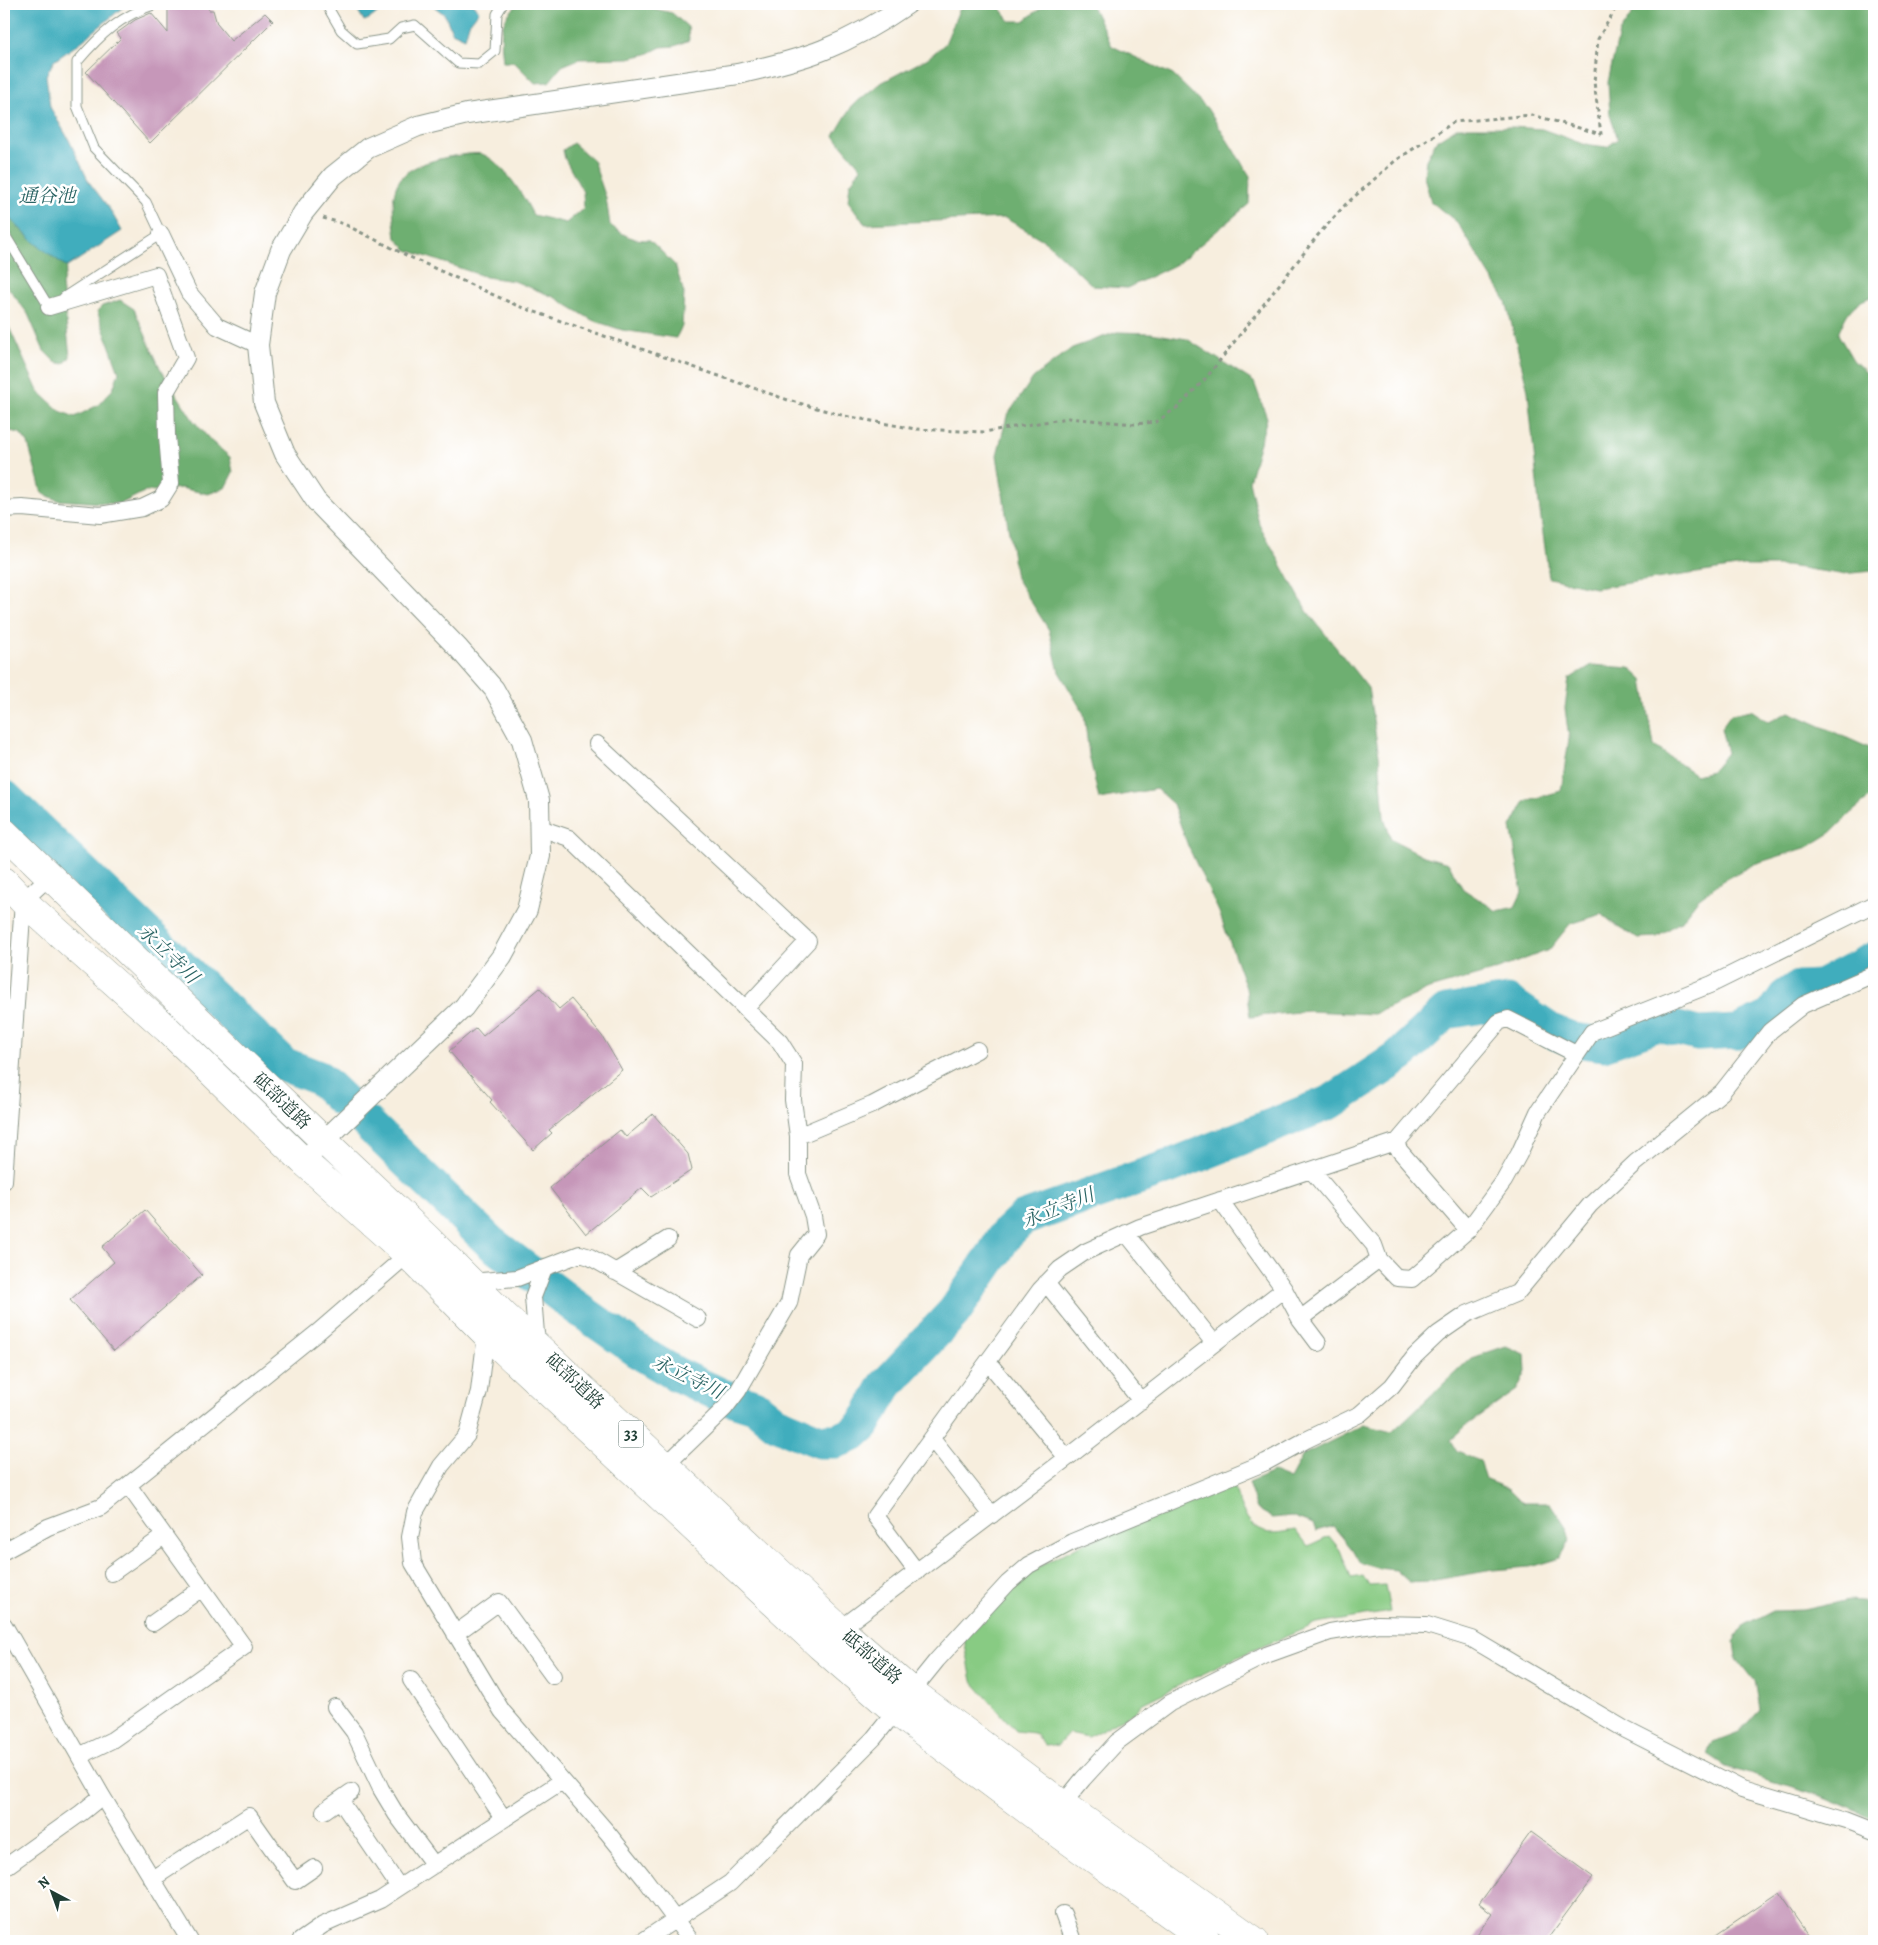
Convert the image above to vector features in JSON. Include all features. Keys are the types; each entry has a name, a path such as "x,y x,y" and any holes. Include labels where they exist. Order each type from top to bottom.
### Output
{"highway":[{"name":"砥部道路","path":"4,832 323,1140 417,1246 495,1324 830,1637 903,1701 1055,1815 1207,1941"},
{"name":"砥部道路","path":"4,881 23,901 168,1030 303,1161 417,1246 470,1282 495,1324 537,1346 665,1466 830,1637"},
{"name":"砥部道路","path":"1055,1815 1255,1941"}],"street":[{"path":"303,1161 464,1007 502,956 527,910 540,856 540,828 539,800 522,740 494,689 459,649 316,501 285,454 264,403 258,345 265,294 281,250 303,213 333,176 368,148 418,126 468,114 738,74 823,51 879,23 908,4"},
{"path":"161,234 189,293 217,326 258,345"},
{"path":"4,508 100,516 142,508 160,499 171,483 166,436 166,392 186,358 156,276 49,307"},
{"path":"597,744 808,941 745,1009"},
{"path":"540,828 569,838 780,1042 794,1064 793,1100 798,1136 798,1174 813,1216 816,1234 799,1255 790,1304 738,1391 726,1408 665,1466"},
{"path":"4,1181 23,901 50,876"},
{"path":"1311,1170 1374,1245 1379,1259 1397,1278 1412,1279 1468,1230 1504,1181 1519,1154 1538,1112 1592,1032 1712,984 1874,904"},
{"path":"643,1941 730,1883 874,1738 903,1701 1008,1583 1029,1565 1072,1542 1266,1462 1360,1414 1392,1386 1415,1356 1438,1334 1467,1314 1517,1293 1590,1205 1636,1163 1722,1092 1770,1031 1802,1005 1874,974"},
{"path":"918,1572 876,1516 1046,1283 1060,1269 1085,1252 1140,1227 1398,1141 1499,1022 1508,1019 1578,1051"},
{"path":"798,1136 872,1105 977,1050"},
{"path":"1393,1143 1468,1230"},
{"path":"1220,1200 1284,1289 1300,1319 1318,1343"},
{"path":"1126,1233 1214,1343"},
{"path":"615,1272 668,1239"},
{"path":"4,1551 48,1527 101,1507 318,1332 417,1246"},
{"path":"470,1282 517,1278 580,1254 698,1319"},
{"path":"1300,1319 1379,1259"},
{"path":"537,1346 533,1297 544,1268"},
{"path":"1046,1283 1141,1401"},
{"path":"830,1637 1067,1458 1284,1289"},
{"path":"495,1324 467,1435 441,1466 415,1512 410,1537 413,1563 502,1711 607,1832 677,1920 691,1941"},
{"path":"988,1362 1067,1458"},
{"path":"932,1439 992,1515"},
{"path":"79,1756 112,1740 244,1647 128,1486"},
{"path":"112,1574 164,1536"},
{"path":"153,1623 202,1588"},
{"path":"455,1634 499,1602 553,1676"},
{"path":"1055,1815 1117,1742 1170,1703 1266,1655 1330,1632 1378,1624 1427,1625 1472,1639 1626,1730 1742,1789 1846,1820 1874,1831"},
{"path":"4,1625 102,1796 190,1941"},
{"path":"411,1680 504,1819"},
{"path":"335,1707 354,1732 381,1789 396,1814 434,1865"},
{"path":"300,1941 323,1925 380,1900 562,1781"},
{"path":"4,1868 102,1796"},
{"path":"324,1812 346,1796 399,1887"},
{"path":"152,1879 249,1816 295,1881 314,1868"},
{"path":"1063,1914 1074,1941"}],"lane":[{"path":"4,233 49,307 161,234 146,202 94,148 77,106 77,62 102,34 137,10 156,4"},
{"path":"326,4 341,30 357,44 389,39 401,28 415,25 458,63 479,64 494,50 497,14 503,4"}],"path":[{"path":"303,213 344,224 412,258 518,306 788,400 845,416 915,429 984,432 1068,418 1134,424 1156,422 1178,407 1206,378 1318,235 1346,204 1395,161 1454,122 1532,115 1600,134 1594,82 1598,39 1618,4"}],"green space":[{"path":"519,4 634,4 672,13 688,27 689,40 675,46 661,47 647,54 629,58 579,59 562,66 549,82 535,83 514,62 503,62 502,30 507,16"},
{"path":"968,4 997,4 1010,21 1024,21 1046,4 1091,4 1112,46 1173,75 1207,108 1250,176 1249,204 1177,264 1127,288 1093,286 1045,241 1005,218 865,224 848,201 850,184 861,168 834,136 852,106 879,84 928,58 945,44 959,10"},
{"path":"1639,4 1874,4 1874,296 1860,302 1851,310 1838,334 1853,360 1874,380 1873,571 1841,574 1787,566 1744,566 1595,588 1549,578 1539,504 1528,391 1506,301 1457,222 1431,202 1424,176 1426,160 1436,141 1458,127 1542,129 1583,144 1607,147 1618,139 1610,115 1608,82 1619,33"},
{"path":"573,143 593,160 606,198 610,225 628,237 650,240 675,265 684,293 682,326 676,338 622,330 592,320 554,297 514,281 486,277 407,250 396,238 393,205 398,182 405,174 415,167 429,162 470,154 482,154 498,165 512,180 533,215 566,223 584,208 583,192 565,159 563,150"},
{"path":"4,213 36,244 67,267 62,285 70,357 64,364 55,362 44,351 28,314 4,282"},
{"path":"120,300 134,309 160,368 193,420 211,441 230,457 233,472 225,488 208,494 181,488 144,492 120,504 57,500 42,493 28,443 20,433 4,430 4,322 8,325 38,391 60,411 75,417 98,405 113,389 119,372 97,311 102,306"},
{"path":"1117,332 1151,333 1187,339 1254,382 1267,418 1249,481 1259,524 1307,611 1368,688 1379,756 1384,817 1391,839 1424,856 1448,863 1463,889 1497,911 1515,907 1522,892 1511,827 1525,801 1561,791 1569,739 1565,708 1569,679 1592,665 1630,668 1643,680 1654,746 1696,775 1712,771 1727,753 1721,728 1731,714 1751,710 1769,722 1789,712 1874,750 1874,794 1832,832 1808,847 1754,864 1722,881 1698,899 1680,922 1657,937 1638,938 1614,924 1602,914 1570,924 1549,950 1493,971 1429,989 1374,1014 1308,1011 1250,1017 1246,988 1219,912 1188,846 1173,804 1156,789 1099,799 1089,755 1084,714 1059,672 1049,630 1016,578 997,455 1007,416 1033,378 1072,348"},
{"path":"1506,1346 1525,1354 1526,1371 1517,1390 1467,1425 1450,1440 1457,1452 1480,1461 1486,1480 1509,1489 1523,1503 1550,1503 1567,1529 1570,1541 1560,1558 1530,1567 1493,1570 1429,1581 1409,1582 1396,1570 1360,1563 1352,1549 1333,1526 1316,1531 1313,1524 1291,1516 1273,1518 1257,1509 1248,1483 1273,1472 1290,1479 1303,1455 1364,1425 1392,1432 1471,1358"},
{"path":"1233,1482 1245,1515 1256,1527 1272,1533 1296,1530 1308,1546 1329,1536 1340,1550 1351,1578 1363,1576 1369,1586 1385,1585 1390,1612 1316,1624 1244,1654 1143,1703 1135,1712 1088,1737 1069,1733 1058,1745 1045,1746 1034,1733 1016,1731 972,1681 964,1639 1031,1571 1076,1547"},
{"path":"1848,1600 1874,1602 1874,1818 1819,1795 1726,1767 1708,1755 1713,1742 1739,1732 1760,1709 1755,1681 1736,1657 1734,1642 1744,1626 1773,1611 1803,1610"}],"water":[{"name":"通谷池","path":"4,4 127,4 81,42 54,61 46,75 50,107 69,140 89,182 109,208 122,231 67,267 36,244 4,213"},
{"path":"354,4 409,4 385,8 364,21"},
{"path":"431,4 473,4 479,11 469,24 465,38 452,32 445,15"}],"building":[{"path":"168,4 207,5 209,10 213,10 217,24 231,41 265,13 273,21 150,143 86,72 121,38 117,33 135,20 151,13 168,33"},
{"path":"540,988 559,1009 571,999 602,1036 622,1070 549,1130 552,1133 533,1150 490,1102 492,1100 449,1051 476,1028 483,1036"},
{"path":"653,1114 688,1154 692,1170 651,1197 642,1188 586,1234 550,1188 620,1130 626,1137"},
{"path":"145,1210 202,1275 114,1351 70,1300 114,1262 102,1247"},
{"path":"1531,1832 1593,1877 1546,1941 1472,1941 1492,1914 1479,1904"},
{"path":"1779,1892 1813,1941 1706,1941"}],"waterway":[{"name":"永立寺川","path":"4,797 283,1064 319,1078 341,1099"},
{"name":"永立寺川","path":"367,1123 491,1243 577,1308 644,1355 676,1374 723,1396 755,1406 776,1423 820,1441 836,1441 852,1435 864,1424 885,1386 954,1312 1006,1234 1022,1219 1171,1166 1331,1102 1396,1059 1446,1012 1508,1002 1551,1031 1574,1040 1603,1044 1658,1024 1698,1034 1738,1032 1772,1016 1785,997 1798,988 1820,987 1874,959"}]}
